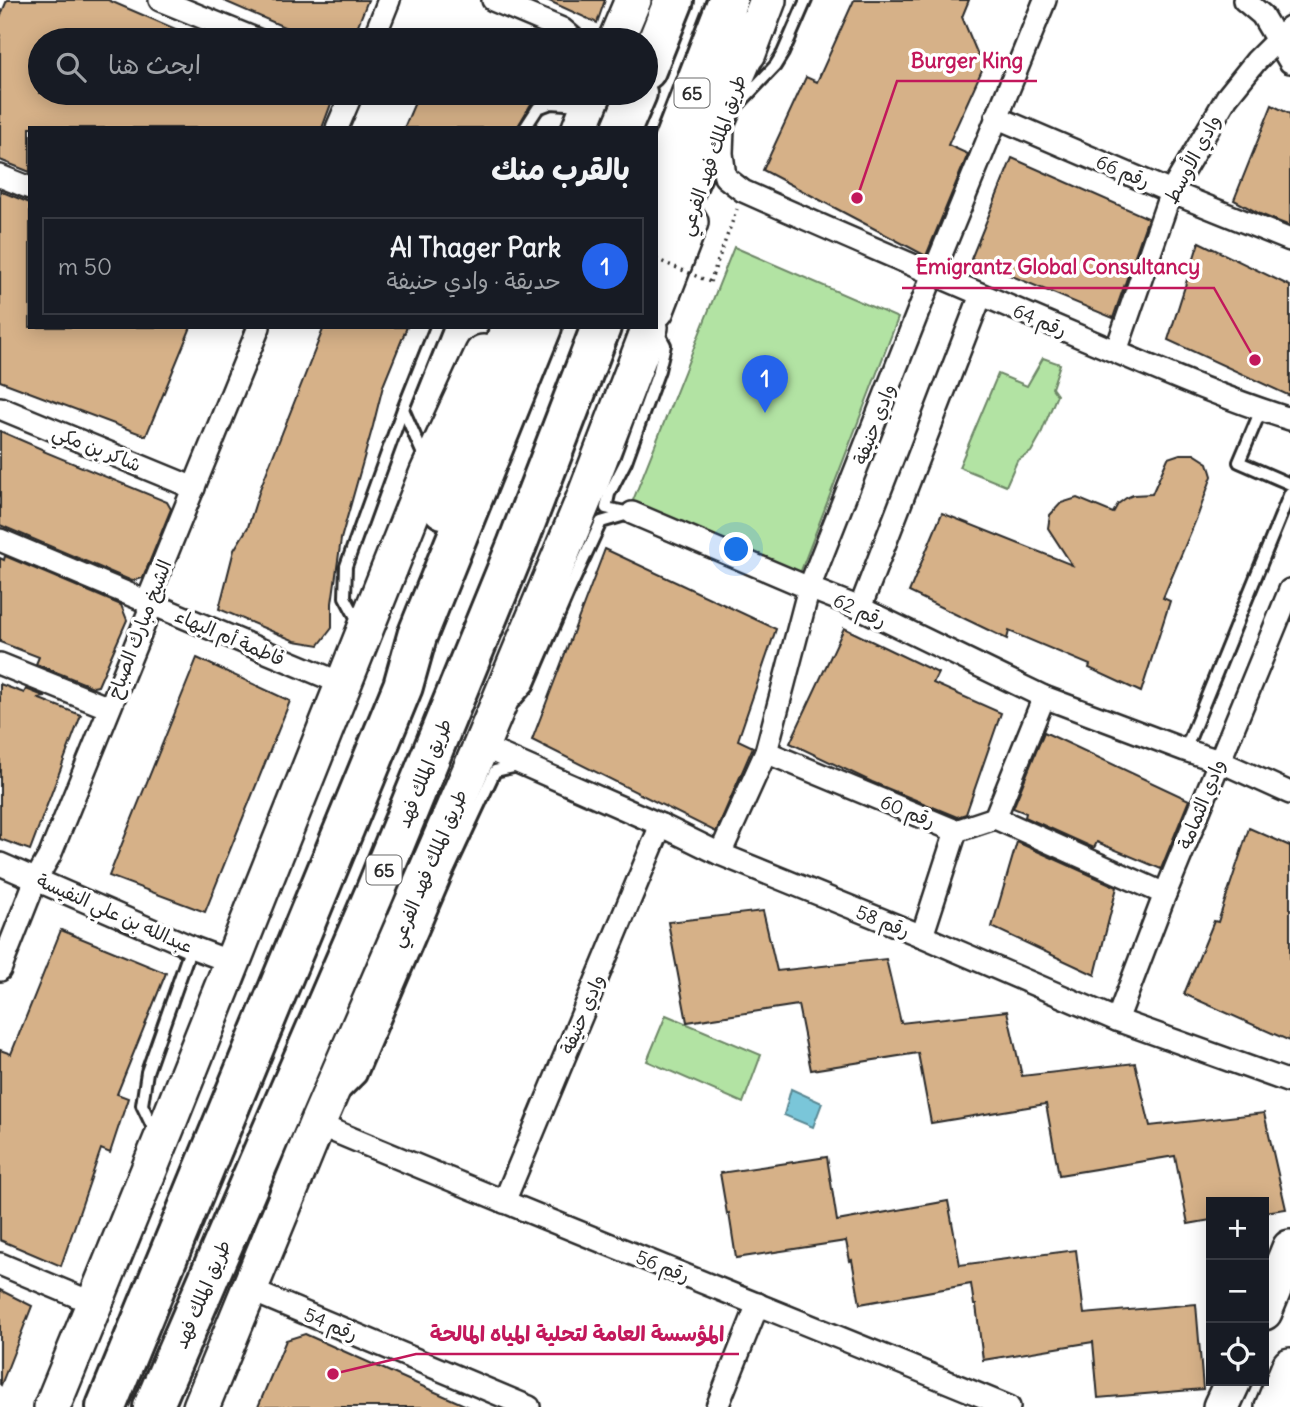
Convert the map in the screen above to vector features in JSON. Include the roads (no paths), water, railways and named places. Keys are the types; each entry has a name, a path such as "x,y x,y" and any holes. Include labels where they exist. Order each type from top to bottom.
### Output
{"highway":[{"path":"658,40 674,0"},
{"name":"65","path":"658,181 728,0"},
{"path":"658,253 762,13"},
{"path":"623,126 631,105"},
{"path":"106,1407 403,686 423,609 433,538 463,449 511,329"},
{"path":"417,636 541,329"},
{"name":"طريق الملك فهد","path":"153,1407 375,892 517,545 600,329"},
{"path":"517,545 563,469 624,329"}],"main road":[{"path":"621,28 633,0"},
{"name":"طريق الملك فهد الفرعي","path":"658,305 709,172 762,13"},
{"path":"52,1407 429,468 494,329"},
{"name":"طريق الملك فهد الفرعي","path":"201,1407 322,1112 488,731 587,492 649,329"},
{"path":"1288,1253 1281,1290 1290,1305"},
{"path":"1269,1300 1288,1253"},
{"path":"1269,1364 1278,1370 1281,1388"},
{"path":"1222,1407 1231,1386"}],"street":[{"path":"160,0 229,28"},
{"path":"378,28 389,0"},
{"path":"494,0 560,28"},
{"name":"وادي حنيفة","path":"720,854 766,752 809,588 1045,0"},
{"path":"1244,0 1262,15 1270,27 1283,34 1290,62"},
{"name":"وادي الأوسط","path":"1116,351 1171,192 1227,97 1256,61 1283,34"},
{"path":"338,126 347,105"},
{"name":"رقم 66","path":"996,117 1290,240"},
{"name":"رقم 64","path":"726,121 722,153 725,177 743,191 981,295 1261,410 1290,419"},
{"path":"0,176 28,187"},
{"path":"860,608 981,295"},
{"name":"الشيخ مبارك الصباح","path":"0,970 149,612 147,602 258,329"},
{"name":"شاكر بن مكي","path":"0,408 194,488"},
{"name":"رقم 62","path":"632,513 860,608 1044,697 1219,761 1290,793"},
{"name":"فاطمة أم البهاء","path":"0,540 343,684"},
{"name":"وادي الثمامة","path":"1118,1020 1165,894 1290,590"},
{"path":"0,664 109,708"},
{"path":"1044,697 995,818 1165,894"},
{"name":"رقم 58","path":"488,731 522,764 720,854 1118,1020 1290,1082"},
{"name":"رقم 60","path":"766,752 956,831 995,818"},
{"name":"وادي حنيفة","path":"503,1202 660,825"},
{"path":"922,936 956,831"},
{"name":"عبدالله بن علي النفيسة","path":"0,864 231,962"},
{"name":"رقم 56","path":"322,1112 503,1202 1009,1407"},
{"path":"0,1264 93,1303"},
{"name":"رقم 54","path":"250,1290 529,1407"},
{"path":"717,1407 758,1304"}],"lane":[{"path":"726,121 775,66 806,0"},
{"path":"526,126 538,108 546,105"},
{"path":"364,632 345,597 346,566 435,329"},
{"name":"رقم 62","path":"632,513 606,508 659,370 665,345 657,329"},
{"path":"403,409 429,468"},
{"path":"1261,410 1239,462 1290,484"},
{"path":"1185,750 1290,493"},
{"path":"488,731 528,685 601,522 632,513"},
{"path":"322,1112 360,1077 446,876 495,771 522,764"},
{"path":"160,1142 142,1105 147,1072 191,947"}],"water":[{"path":"791,1089 822,1103 813,1127 784,1115"}],"place":[{"name":"Burger King","path":"857,198"},
{"name":"Emigrantz Global Consultancy","path":"1255,360"},
{"name":"Al Thager Park","path":"765,413"},
{"name":"المؤسسة العامة لتحلية المياه المالحة","path":"333,1374"}]}
